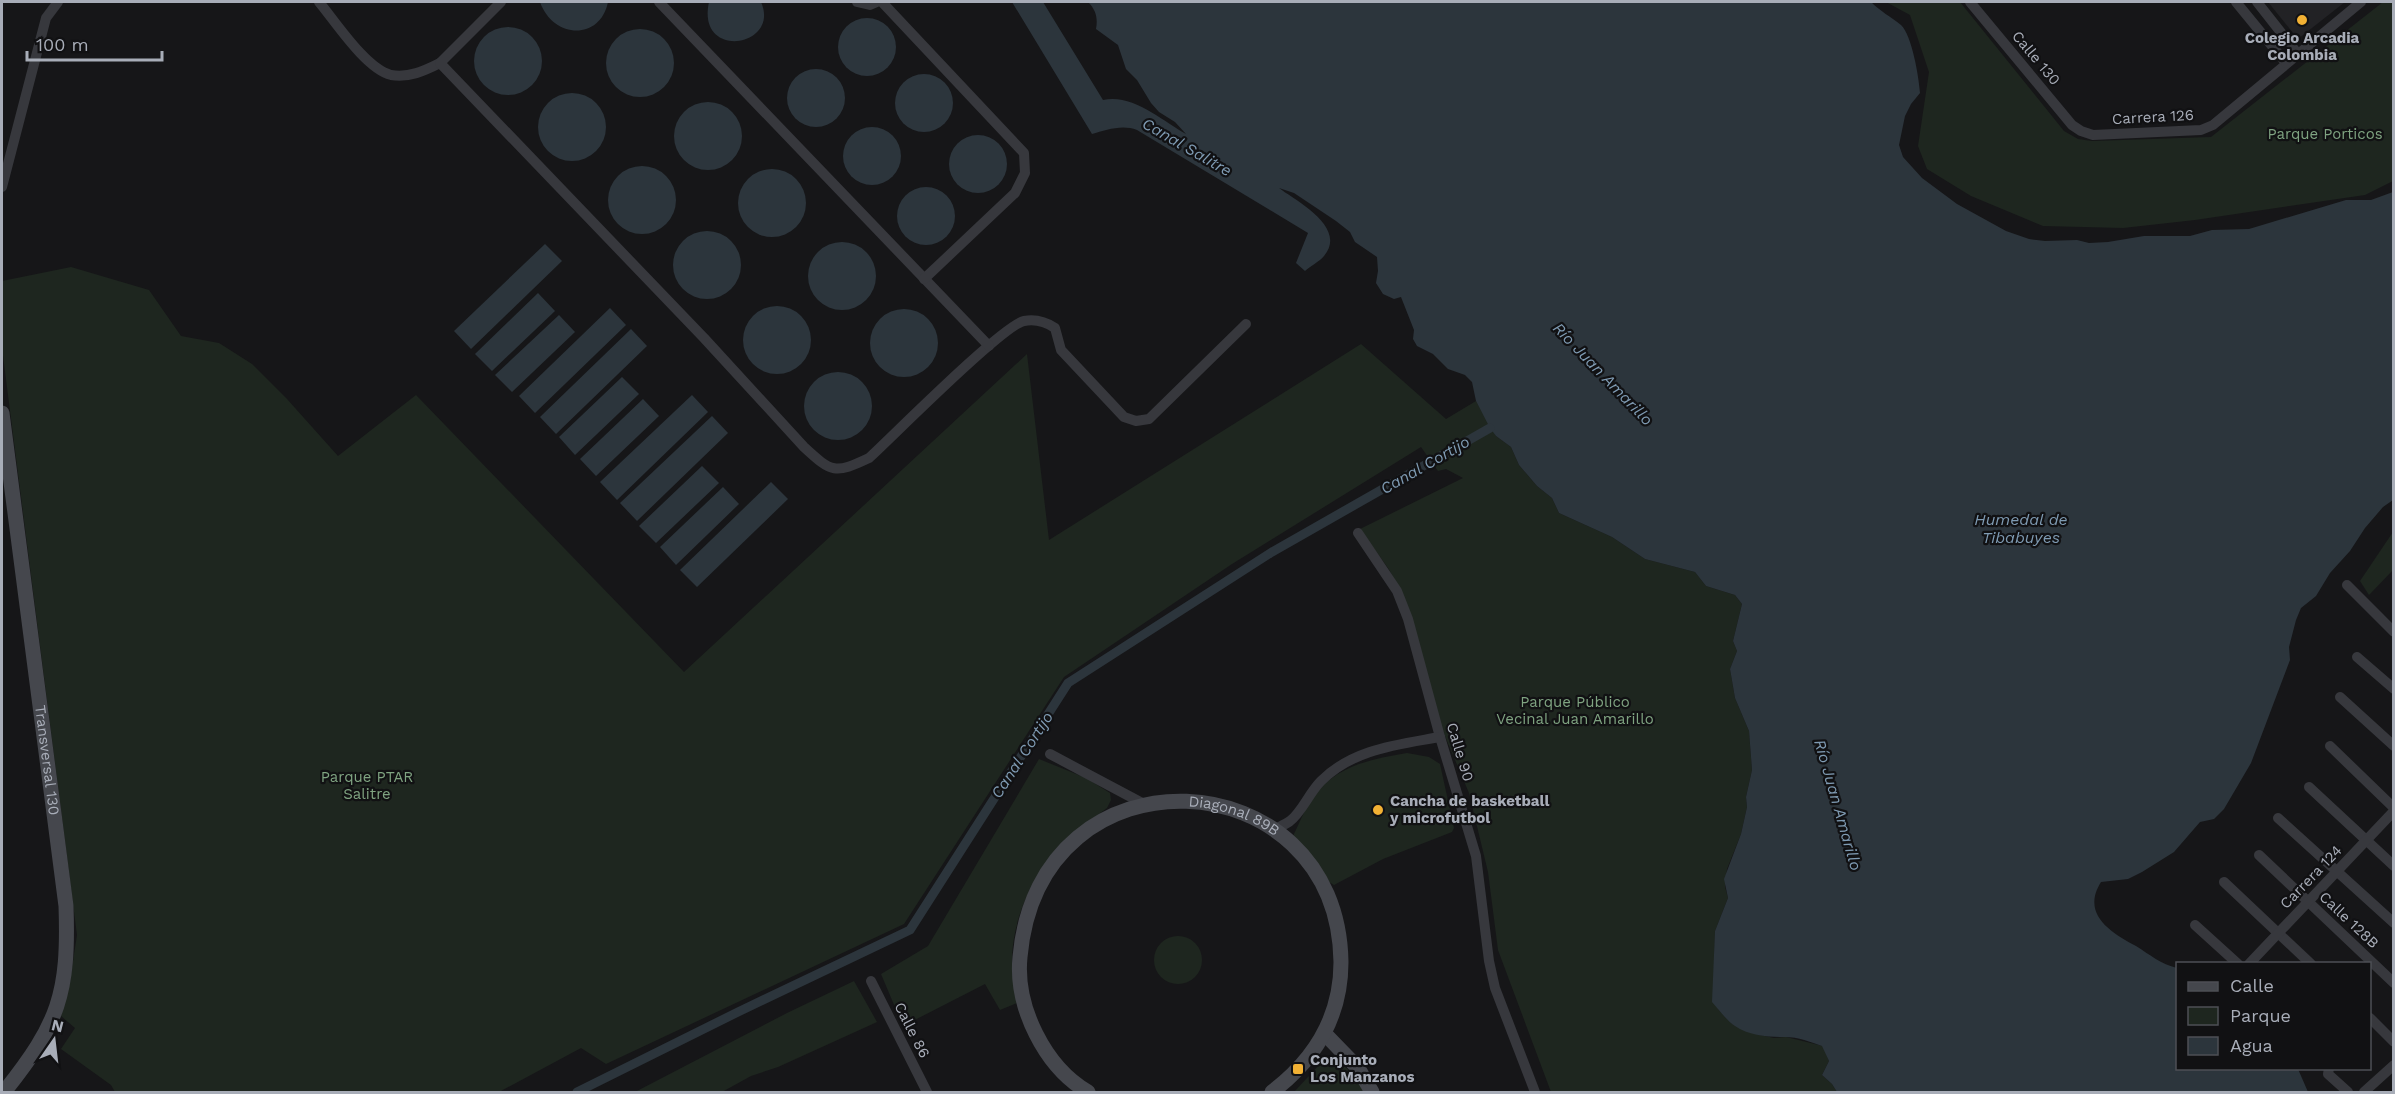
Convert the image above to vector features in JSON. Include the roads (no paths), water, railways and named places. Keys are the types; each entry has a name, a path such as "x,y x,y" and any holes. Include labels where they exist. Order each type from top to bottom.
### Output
{"street":[{"path":"2,187 46,18 58,2"},
{"path":"319,2 371,64 389,74 408,76 421,73 440,63 501,2"},
{"path":"659,2 989,346"},
{"path":"857,2 870,5 877,2"},
{"path":"882,2 1024,153 1026,173 1015,193 924,279"},
{"name":"Calle 130","path":"1970,2 2072,125 2081,131"},
{"path":"2236,2 2286,63"},
{"path":"2257,2 2298,54"},
{"name":"Carrera 126","path":"2081,131 2093,135 2201,130 2213,125 2361,2"},
{"path":"440,63 821,463 834,469 845,470 869,458 989,346 1013,326 1024,321 1042,321 1051,325 1057,332 1061,350 1124,417 1136,422 1149,419 1246,324"},
{"name":"Transversal 130","path":"2,413 66,906 67,947 63,989 53,1019 35,1052 4,1092"},
{"name":"Calle 90","path":"1358,533 1397,591 1408,619 1440,738 1476,856 1489,961 1495,988 1535,1092"},
{"path":"2348,585 2394,632"},
{"path":"2357,657 2394,689"},
{"path":"2340,697 2394,746"},
{"path":"1273,830 1291,821 1319,783 1342,764 1381,747 1440,738"},
{"path":"2330,746 2394,809"},
{"path":"1050,754 1144,804"},
{"path":"2309,787 2394,866"},
{"name":"Diagonal 89B","path":"1083,1091 1056,1065 1033,1026 1024,1001 1019,965 1022,929 1033,895 1050,867 1071,843 1093,826 1117,813 1144,804 1178,800 1211,803 1244,813 1273,830 1302,855 1324,887 1337,922 1341,973 1338,998 1325,1034 1304,1063 1272,1092"},
{"name":"Carrera 124","path":"2250,962 2394,809"},
{"path":"2278,818 2394,923"},
{"name":"Calle 128B","path":"2259,855 2394,983"},
{"path":"2224,882 2308,962"},
{"path":"2195,925 2237,962"},
{"name":"Calle 86","path":"871,981 927,1092"},
{"path":"2371,1021 2394,1042"},
{"path":"1325,1034 1358,1068 1372,1092"},
{"path":"2364,1092 2394,1065"},
{"path":"2328,1070 2328,1074 2348,1092"}],"water":[{"path":"540,2 608,2 603,15 596,24 586,29 576,30 565,29 555,23 546,14"},
{"path":"709,2 761,2 764,17 759,29 750,37 738,41 725,40 714,33 708,21"},
{"name":"Humedal de Tibabuyes","path":"1012,2 1043,2 1103,100 1114,99 1136,104 1186,134 1151,103 1137,80 1126,69 1118,45 1096,29 1096,14 1088,2 1871,2 1901,25 1912,47 1920,93 1905,116 1899,145 1903,157 1922,178 1957,204 2006,231 2029,239 2077,240 2089,243 2144,236 2190,236 2212,230 2249,229 2346,200 2371,200 2393,192 2393,500 2383,507 2365,528 2350,551 2330,573 2316,596 2301,608 2289,647 2290,660 2251,763 2224,809 2214,819 2200,822 2174,852 2142,872 2128,879 2101,882 2094,904 2101,921 2117,935 2156,959 2176,968 2176,1070 2298,1070 2308,1092 1837,1092 1822,1075 1829,1061 1822,1046 1795,1038 1753,1034 1732,1024 1712,1002 1715,931 1728,898 1724,879 1741,834 1752,770 1749,731 1735,698 1730,669 1737,651 1733,641 1742,604 1735,595 1706,586 1695,572 1645,559 1612,537 1559,513 1552,498 1537,486 1519,465 1511,447 1496,436 1490,428 1476,401 1472,382 1465,375 1448,369 1433,354 1417,346 1413,339 1414,330 1401,297 1394,299 1383,294 1376,283 1377,257 1355,242 1350,232 1336,221 1294,193 1279,188 1317,216 1325,225 1329,235 1330,245 1324,256 1305,271 1296,263 1308,233 1137,130 1108,129 1092,134"},
{"path":"867,18 883,23 891,31 896,47 891,63 883,71 867,76 851,71 843,63 838,47 843,31 851,23"},
{"path":"501,27 515,27 527,32 537,42 542,61 537,80 527,90 515,95 501,95 489,90 479,80 474,68 474,54 479,42 489,32"},
{"path":"633,29 647,29 659,34 669,44 674,63 669,82 659,92 647,97 633,97 621,92 611,82 606,70 606,56 611,44 621,34"},
{"path":"816,69 832,74 840,82 845,98 840,114 832,122 816,127 800,122 792,114 787,98 792,82 800,74"},
{"path":"924,74 940,79 948,87 953,103 948,119 940,127 924,132 908,127 900,119 895,103 900,87 908,79"},
{"path":"565,93 579,93 591,98 601,108 606,127 601,146 591,156 579,161 565,161 553,156 543,146 538,134 538,120 543,108 553,98"},
{"path":"701,102 715,102 727,107 737,117 742,136 737,155 727,165 715,170 701,170 689,165 679,155 674,143 674,129 679,117 689,107"},
{"path":"872,127 888,132 896,140 901,156 896,172 888,180 872,185 856,180 848,172 843,156 848,140 856,132"},
{"path":"978,135 994,140 1002,148 1007,164 1002,180 994,188 978,193 962,188 954,180 949,164 954,148 962,140"},
{"path":"635,166 649,166 661,171 671,181 676,200 671,219 661,229 649,234 635,234 623,229 613,219 608,207 608,193 613,181 623,171"},
{"path":"765,169 779,169 791,174 801,184 806,203 801,222 791,232 779,237 765,237 753,232 743,222 738,210 738,196 743,184 753,174"},
{"path":"926,187 942,192 950,200 955,216 950,232 942,240 926,245 910,240 902,232 897,216 902,200 910,192"},
{"path":"700,231 714,231 726,236 736,246 741,265 736,284 726,294 714,299 700,299 688,294 678,284 673,272 673,258 678,246 688,236"},
{"path":"835,242 849,242 861,247 871,257 876,276 871,295 861,305 849,310 835,310 823,305 813,295 808,283 808,269 813,257 823,247"},
{"path":"545,244 562,261 471,349 454,331"},
{"path":"538,293 555,311 492,371 475,354"},
{"path":"770,306 784,306 796,311 806,321 811,340 806,359 796,369 784,374 770,374 758,369 748,359 743,347 743,333 748,321 758,311"},
{"path":"610,308 626,325 535,413 519,396"},
{"path":"897,309 911,309 923,314 933,324 938,343 933,362 923,372 911,377 897,377 885,372 875,362 870,350 870,336 875,324 885,314"},
{"path":"559,315 575,332 512,392 495,375"},
{"path":"631,329 647,346 556,434 540,417"},
{"path":"831,372 845,372 857,377 867,387 872,406 867,425 857,435 845,440 831,440 819,435 809,425 804,413 804,399 809,387 819,377"},
{"path":"622,377 639,394 575,455 559,437"},
{"path":"692,395 708,412 617,500 600,482"},
{"path":"643,399 659,416 596,476 580,459"},
{"path":"712,416 728,433 637,521 620,503"},
{"path":"702,466 719,483 656,543 639,526"},
{"path":"771,482 788,499 697,587 680,570"},
{"path":"723,487 739,504 676,565 660,547"}],"waterway":[{"name":"Canal Cortijo","path":"577,1092 910,930 1068,683 1272,552 1490,428"}],"place":[{"name":"Colegio Arcadia Colombia","path":"2302,20"},
{"name":"Cancha de basketball y microfutbol","path":"1378,810"},
{"name":"Conjunto Los Manzanos","path":"1298,1069"}],"park label":[{"name":"Parque Porticos","path":"2325,134"},
{"name":"Parque Público Vecinal Juan Amarillo","path":"1575,710"},
{"name":"Parque PTAR Salitre","path":"367,786"}],"water label":[{"name":"Canal Salitre","path":"1187,147"},
{"name":"Río Juan Amarillo","path":"1603,374"},
{"name":"Río Juan Amarillo","path":"1838,805"}]}
